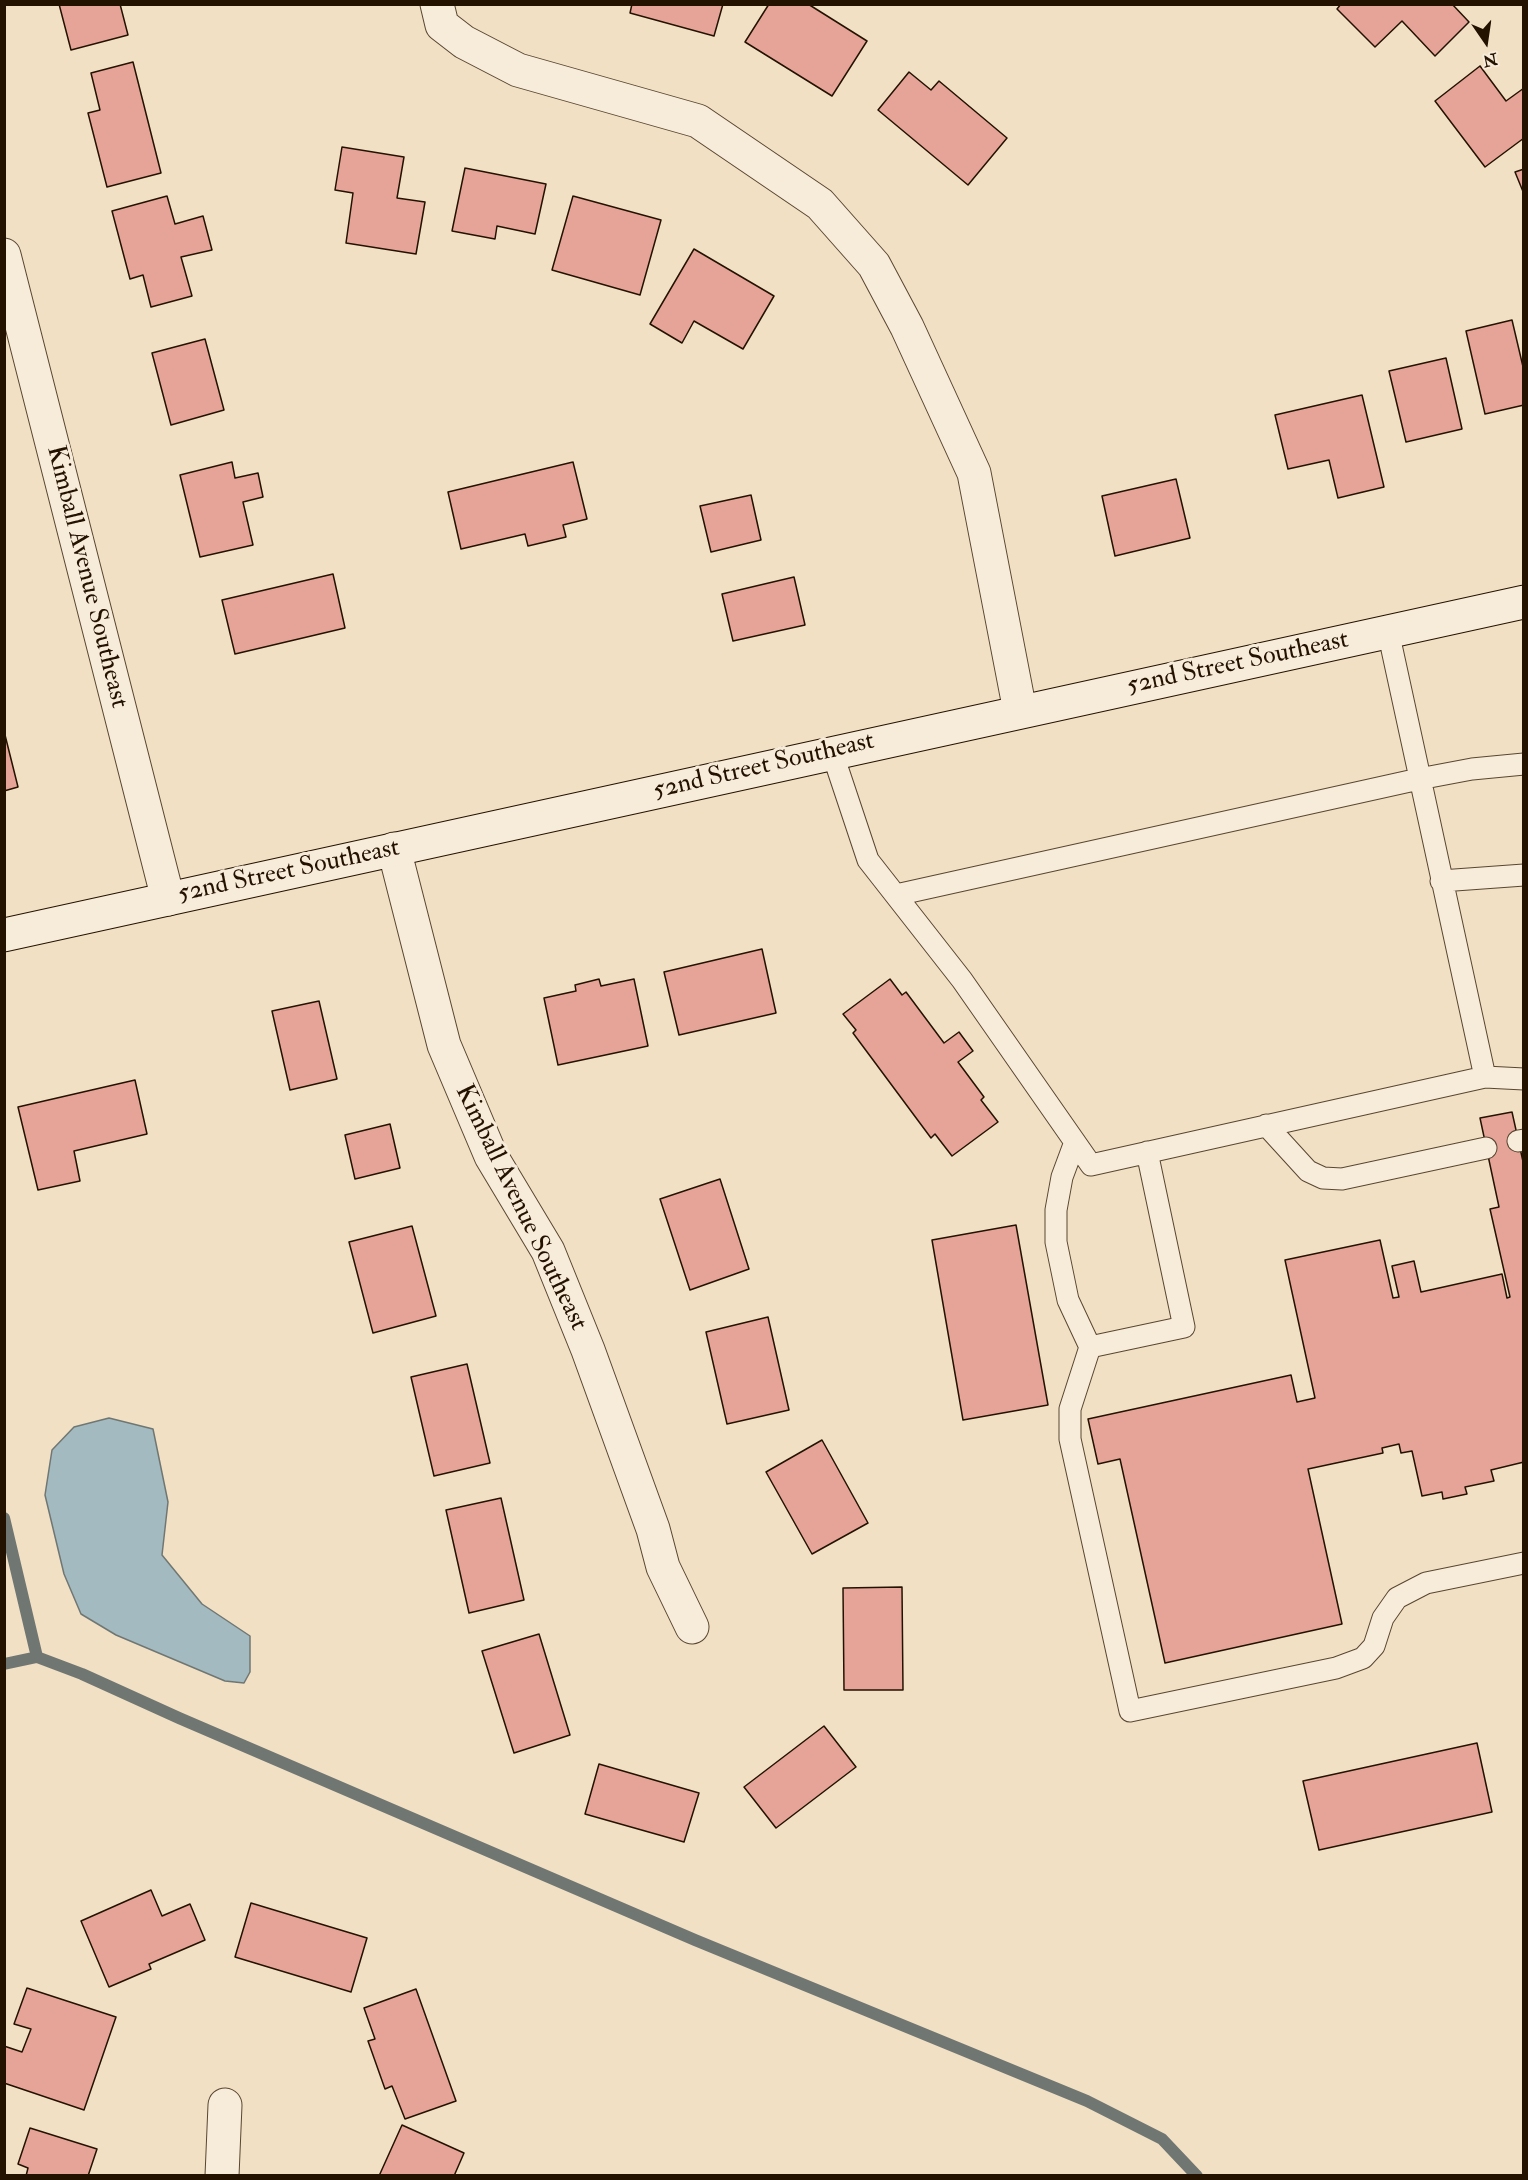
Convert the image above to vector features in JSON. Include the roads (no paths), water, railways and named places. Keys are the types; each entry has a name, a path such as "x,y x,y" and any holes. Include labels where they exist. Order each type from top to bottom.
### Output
{"street":[{"path":"440,15 464,42 518,70 698,121 820,204 874,265 907,327 974,473 1020,711"},
{"name":"Kimball Avenue Southeast","path":"4,255 168,899"},
{"name":"52nd Street Southeast","path":"4,935 1524,602"},
{"name":"Kimball Avenue Southeast","path":"394,849 444,1045 490,1156 548,1251 588,1350 653,1529 663,1567 692,1627"},
{"path":"222,2175 225,2105"}],"lane":[{"path":"1388,632 1485,1077"},
{"path":"832,752 868,860 962,980 1091,1165 1485,1077 1524,1079"},
{"path":"896,895 1419,778 1472,769 1524,764"},
{"path":"1442,881 1524,875"},
{"path":"1266,1125 1308,1171 1323,1178 1342,1179 1486,1148"},
{"path":"1075,1142 1062,1177 1056,1210 1056,1242 1068,1300 1090,1347 1070,1408 1070,1438 1130,1711 1335,1668 1362,1658 1374,1646 1383,1618 1397,1598 1426,1583 1524,1563"},
{"path":"1090,1347 1184,1327 1147,1152"}],"water":[{"path":"109,1418 153,1429 168,1502 162,1555 202,1604 250,1636 250,1672 244,1683 225,1681 116,1635 81,1614 64,1574 45,1495 52,1450 74,1427"}],"waterway":[{"path":"4,1518 37,1657"},
{"path":"4,1664 37,1657 82,1674 695,1940 1087,2101 1162,2139 1197,2176"}]}
